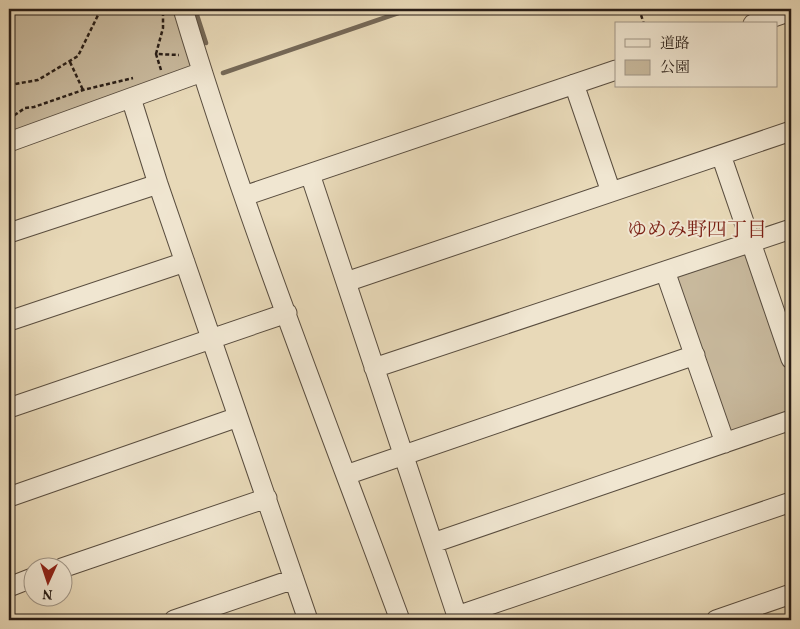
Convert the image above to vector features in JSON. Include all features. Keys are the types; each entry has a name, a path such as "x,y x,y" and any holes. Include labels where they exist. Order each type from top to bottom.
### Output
{"street":[{"path":"183,9 200,66 244,196 400,620"},
{"path":"759,22 791,11"},
{"path":"9,142 166,86 200,66"},
{"path":"244,196 615,70"},
{"path":"574,84 611,192"},
{"path":"131,98 158,184 308,620"},
{"path":"346,282 791,131"},
{"path":"721,155 751,242 785,323 791,359"},
{"path":"310,174 457,616 791,502"},
{"path":"9,233 158,184"},
{"path":"374,368 791,229"},
{"path":"9,320 185,262"},
{"path":"665,271 725,443"},
{"path":"9,408 287,313"},
{"path":"346,475 695,355"},
{"path":"9,497 238,417"},
{"path":"433,543 791,420"},
{"path":"72,565 267,498"},
{"path":"174,620 294,579"},
{"path":"9,587 22,582"},
{"path":"716,620 791,594"}],"path":[{"path":"9,85 38,80 78,56 101,9"},
{"path":"163,9 163,28 156,54 166,86"},
{"path":"639,9 643,22"},
{"path":"156,54 182,55 189,63 200,66"},
{"path":"70,61 83,90"},
{"path":"9,119 25,108 34,107 83,90 133,78"}],"green space":[{"path":"9,9 182,9 198,69 9,138"},
{"path":"747,250 791,374 791,413 729,435 673,276"}],"waterway":[{"path":"195,9 206,43"},
{"path":"223,73 410,9"}],"district":[{"name":"ゆめみ野四丁目","path":"697,229"}]}
